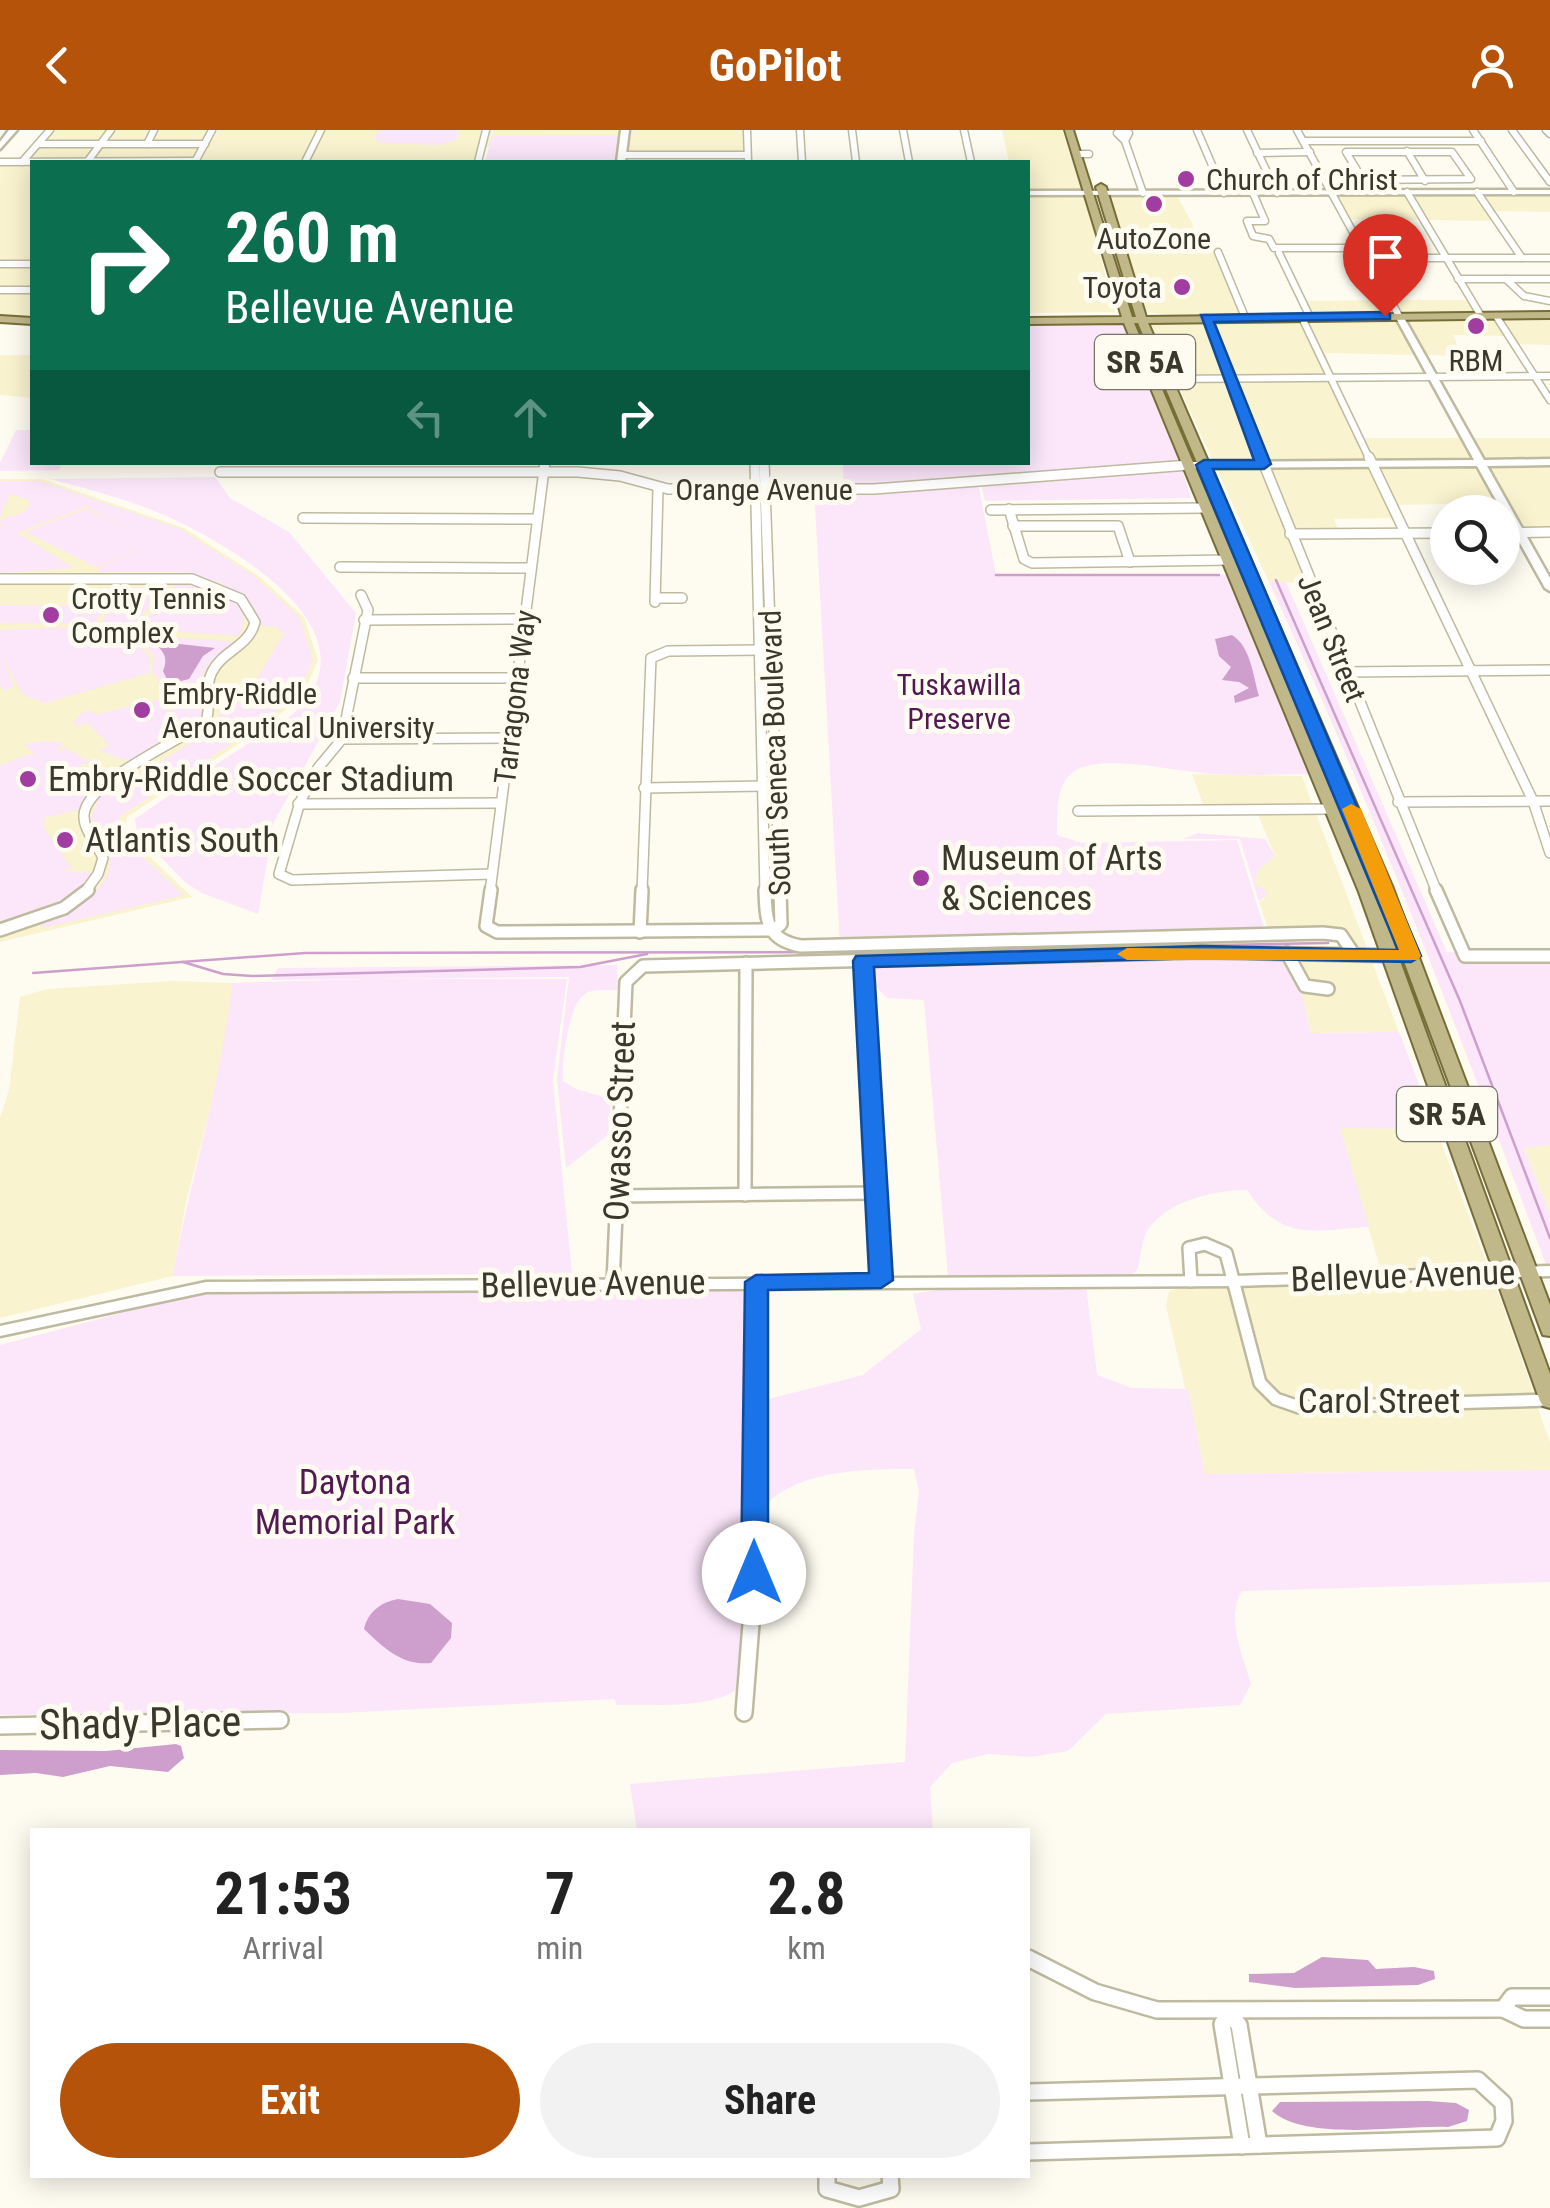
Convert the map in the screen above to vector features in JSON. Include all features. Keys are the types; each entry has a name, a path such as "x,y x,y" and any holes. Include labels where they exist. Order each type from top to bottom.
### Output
{"main road":[{"name":"SR 5A","path":"1069,130 1127,318 1390,955 1550,1400"},
{"name":"SR 5A","path":"1081,130 1141,318 1357,822 1550,1330"},
{"path":"1109,258 1125,264"},
{"path":"1030,319 1550,316"},
{"path":"0,323 30,323"},
{"path":"1227,554 1247,564"},
{"path":"1287,699 1311,713"},
{"path":"1332,809 1357,822"}],"street":[{"path":"0,147 13,130"},
{"path":"22,162 50,130"},
{"path":"89,160 111,130"},
{"path":"147,144 154,130"},
{"path":"197,160 212,130"},
{"path":"306,160 321,130"},
{"path":"478,160 486,130"},
{"path":"625,130 621,159 747,159 747,130"},
{"path":"800,130 802,160"},
{"path":"852,130 856,160"},
{"path":"903,130 908,160"},
{"path":"964,130 972,160"},
{"path":"1197,130 1224,193"},
{"path":"1247,130 1277,193"},
{"path":"1297,130 1498,495"},
{"path":"1358,130 1369,152"},
{"path":"1473,130 1514,192"},
{"path":"1512,130 1550,182"},
{"path":"1303,141 1481,141"},
{"path":"1125,142 1143,193"},
{"path":"40,144 205,144"},
{"path":"154,160 163,144"},
{"path":"1258,152 1310,152"},
{"path":"1406,152 1425,180"},
{"path":"1406,152 1454,152 1471,178 1360,179 1344,154 1406,152"},
{"path":"1077,154 1089,154"},
{"path":"0,162 30,162"},
{"path":"1406,192 1481,316"},
{"path":"1477,192 1522,258"},
{"path":"1030,193 1550,192"},
{"path":"1253,193 1264,220 1248,221 1253,236 1270,239 1274,248 1361,248"},
{"path":"1101,228 1114,228"},
{"path":"1218,252 1245,317"},
{"path":"1279,253 1306,317 1304,322 1533,801 1550,853"},
{"path":"1366,258 1550,258"},
{"path":"0,264 30,264"},
{"path":"1458,279 1550,279"},
{"path":"1506,279 1524,296 1550,301"},
{"path":"0,290 30,290"},
{"path":"1496,316 1550,400"},
{"name":"Jean Street","path":"1206,318 1398,802 1465,956 1550,956"},
{"path":"1167,379 1550,376"},
{"name":"Orange Avenue","path":"223,468 545,467 610,474 658,488 760,489 917,488 1189,465 1550,462"},
{"name":"South Seneca Boulevard","path":"756,465 779,854 781,924 774,930 766,922 763,786 768,716"},
{"name":"South Seneca Boulevard","path":"760,489 764,465"},
{"name":"Tarragona Way","path":"545,467 486,926 490,930 640,932"},
{"path":"658,488 658,546 652,584 656,600 682,598"},
{"path":"990,510 1207,508"},
{"path":"1009,510 1026,561 1130,562 1227,554"},
{"path":"303,518 536,519"},
{"path":"1013,526 1118,526 1130,562"},
{"path":"1520,532 1550,532"},
{"path":"1290,534 1430,533"},
{"path":"1520,534 1550,588"},
{"path":"340,567 531,568"},
{"path":"0,579 200,580 244,601 255,622 247,641 210,674 208,688 213,705 206,721 112,779 89,800 84,820 103,858 91,886 61,910 0,930"},
{"path":"361,595 368,610 342,739 298,804 284,836 279,874 282,878 491,874"},
{"path":"364,620 526,620"},
{"path":"766,650 658,652 651,658 640,932 774,930 784,943 802,946 1324,933 1341,935 1353,953"},
{"path":"1346,672 1550,670"},
{"path":"353,678 517,678"},
{"path":"342,739 512,738"},
{"path":"644,788 776,786"},
{"path":"1398,802 1550,801"},
{"path":"298,804 501,804"},
{"path":"1078,811 1332,809"},
{"path":"766,854 779,854"},
{"path":"745,1195 746,962 1287,952 1411,956"},
{"path":"1287,952 1305,986 1328,989"},
{"path":"863,961 881,1280"},
{"name":"Owasso Street","path":"613,1284 626,982 643,966 746,962"},
{"path":"617,1196 876,1193"},
{"path":"1191,1281 1189,1248 1205,1244 1226,1253 1236,1281"},
{"name":"Bellevue Avenue","path":"0,1331 206,1287 881,1280 1236,1281 1550,1271"},
{"name":"Carol Street","path":"1236,1281 1260,1383 1276,1399 1299,1407 1550,1400"},
{"path":"744,1713 754,1573 756,1282"},
{"name":"Shady Place","path":"0,1726 280,1720"},
{"path":"1030,1959 1095,1992 1157,2010 1229,2013 1503,2009 1524,2018 1550,2019"},
{"path":"1503,2009 1512,1997 1550,1997"},
{"path":"1229,2013 1222,2024 1240,2084 1250,2145"},
{"path":"1030,2092 1478,2080 1503,2104 1504,2121 1497,2138 1030,2152"},
{"path":"827,2178 827,2189 840,2197 861,2198 880,2196 892,2189 890,2178"}],"shaded area":[{"path":"53,130 209,130 193,160 30,160 30,318 0,318 0,164 24,164"},
{"path":"215,130 744,130 745,154 566,157 565,148 479,147 475,160 200,160"},
{"path":"1002,130 1062,130 1083,192 1030,192 1030,160 1009,160"},
{"path":"1404,193 1420,220 1349,219 1336,194"},
{"path":"1410,193 1475,193 1494,221 1426,220"},
{"path":"1480,193 1550,193 1550,212 1495,211 1497,217"},
{"path":"1030,194 1084,194 1115,312 1030,313"},
{"path":"1108,195 1176,195 1192,223 1200,249 1218,251 1241,315 1164,315 1144,311"},
{"path":"1387,300 1395,314 1310,314 1304,301"},
{"path":"1393,300 1468,300 1476,313 1401,314"},
{"path":"1496,320 1506,336 1453,335 1462,356 1424,355 1404,321"},
{"path":"1502,320 1550,320 1550,345 1517,344"},
{"path":"1302,321 1328,377 1232,377 1210,322"},
{"path":"1308,321 1398,321 1418,355 1325,353 1334,377"},
{"path":"1204,322 1226,377 1175,378 1150,324"},
{"path":"0,355 30,355 30,398 0,395"},
{"path":"1329,379 1368,462 1266,463 1233,380"},
{"path":"1335,379 1364,438 1464,438 1476,461 1375,462"},
{"path":"1176,380 1227,380 1260,463 1214,463"},
{"path":"1470,438 1550,438 1550,460 1483,461"},
{"path":"1550,463 1550,531 1524,531 1520,524 1520,495 1503,495 1484,464"},
{"path":"1478,464 1495,495 1430,495 1430,504 1396,505 1376,465"},
{"path":"1370,465 1395,518 1334,519 1339,532 1292,532 1267,466"},
{"path":"1215,466 1261,466 1306,583 1269,582"},
{"name":"Embry-Riddle Aeronautical University","path":"0,479 42,479 184,528 260,577 304,617 318,660 303,695 266,726 127,817 125,833 192,897 0,942"},
{"path":"1232,635 1247,654 1259,696 1235,703 1234,696 1249,688 1222,680 1231,667 1219,656 1215,639"},
{"path":"162,642 215,648 203,656 189,679 169,684 163,671 165,656 156,645"},
{"path":"1192,774 1302,776 1313,806 1204,807"},
{"path":"1315,811 1368,951 1357,950 1344,934 1269,931 1259,902 1265,899 1255,883 1258,870 1275,856 1257,812"},
{"path":"1293,955 1370,957 1399,1032 1311,1033 1299,983 1309,984"},
{"path":"173,981 232,983 225,1052 186,1202 173,1276 0,1318 0,1118 9,1090 20,997 47,989"},
{"path":"1340,1128 1436,1129 1489,1269 1381,1272"},
{"path":"1550,1145 1550,1214 1524,1147"},
{"path":"1492,1276 1535,1396 1300,1403 1279,1396 1265,1382 1242,1286"},
{"path":"1191,1285 1232,1286 1254,1383 1272,1402 1537,1405 1550,1443 1550,1470 1205,1474 1166,1306 1169,1291"},
{"path":"398,1599 430,1604 452,1623 451,1638 431,1663 402,1659 364,1629 376,1609"},
{"path":"181,1746 184,1758 168,1772 110,1766 63,1777 36,1773 0,1775 0,1750 106,1751"},
{"path":"1322,1957 1368,1960 1376,1969 1414,1967 1434,1971 1435,1979 1418,1985 1295,1988 1249,1982 1249,1974 1294,1973"},
{"path":"1280,2102 1456,2103 1469,2110 1467,2121 1448,2127 1331,2129 1288,2121 1272,2111"}],"green space":[{"path":"379,130 457,130 457,140 438,145 380,143 374,137"},
{"path":"619,135 615,160 486,160 492,136"},
{"name":"Tuskawilla Preserve","path":"1030,321 1128,321 1189,465 978,483 996,575 1235,575 1318,774 1229,775 1125,764 1090,765 1076,770 1064,783 1057,835 1082,843 1237,840 1266,934 840,945 814,489 844,489 843,465 1030,465"},
{"path":"16,430 30,430 30,465 61,465 59,470 0,471"},
{"path":"1181,467 1191,498 985,501 981,483"},
{"path":"215,477 230,498 289,532 356,613 340,702 274,822 258,914 186,883 137,833 135,819 294,713 316,683 320,654 310,625 290,598 262,573 200,533 143,507 50,479"},
{"path":"0,481 40,481 181,529 255,577 300,618 313,660 298,694 260,725 119,817 118,834 184,895 43,928 40,925 83,902 107,874 109,851 91,818 100,794 108,795 211,730 219,721 220,706 243,702 285,632 278,631 279,627 261,626 240,595 208,579 181,572 98,572 99,567 157,541 96,567 25,532 85,509 136,532 85,507 17,533 74,568 0,573 0,526 6,524 0,524 0,520 22,513 30,505 27,499 10,494 0,517"},
{"path":"1269,582 1286,582 1447,952 1550,958 1550,1145 1524,1148 1550,1214 1550,1267 1380,836"},
{"path":"176,584 206,589 232,600 245,615 240,636 138,629"},
{"path":"101,588 158,589 147,604 151,605 135,623 137,635 239,642 210,662 198,684 160,690 158,677 152,672 153,656 147,649 114,633 87,632 123,638 138,646 150,659 149,673 45,703 23,695 1,654 14,686 5,691 0,685 0,630 100,626 109,608 140,609 142,605 94,602"},
{"name":"Crotty Tennis Complex","path":"0,605 105,608 94,624 0,623"},
{"path":"198,688 203,706 199,718 171,740 131,760 100,751 109,745 88,723 77,726 73,722 91,710 94,715 157,700 170,712 167,728 173,721 172,708 160,694"},
{"path":"64,743 55,752 65,748 91,762 77,767 76,772 98,781 105,779 88,791 78,810 43,818 46,823 42,825 71,867 78,866 62,871 92,873 63,901 0,923 0,765 34,753 24,744"},
{"path":"1198,833 1265,839 1275,856 1258,870 1255,883 1268,893 1259,902 1240,839 1182,839"},
{"path":"1284,955 1299,983 1311,1033 1399,1032 1436,1129 1340,1128 1369,1227 1300,1230 1273,1219 1247,1190 1234,1191 1205,1195 1165,1213 1146,1233 1137,1271 1125,1277 948,1277 924,1000 887,998 868,978 868,964"},
{"path":"617,965 618,990 596,990 579,1000 567,1034 563,1072 563,1081 576,1089 611,1099 608,1135 566,1168 557,1079 569,977 271,980 278,968"},
{"path":"567,979 553,1080 572,1274 173,1276 221,1057 232,983"},
{"path":"949,1284 1086,1286 1097,1375 1132,1388 1188,1389 1205,1474 1550,1470 1550,1582 1242,1591 1235,1625 1251,1684 1240,1705 1106,1714 1068,1751 1031,1757 988,1754 952,1763 930,1787 933,1828 637,1828 630,1784 905,1762 919,1491 914,1469 853,1471 811,1479 775,1497 761,1511 761,1401 863,1375 921,1329 913,1294 948,1288"},
{"name":"Daytona Memorial Park","path":"748,1287 749,1573 740,1687 728,1694 699,1703 665,1705 617,1705 614,1699 341,1713 0,1715 0,1345 205,1291"}],"waterway":[{"path":"996,575 1219,575"},
{"path":"1276,580 1460,1001 1550,1238"},
{"path":"33,973 305,953 843,952 1328,943"},
{"path":"183,962 223,974 252,976 580,967 647,954"}],"slow traffic":[{"path":"1127,954 1411,956 1351,809"}],"place":[{"name":"Church of Christ","path":"1186,179"},
{"name":"AutoZone","path":"1154,204"},
{"name":"Toyota","path":"1182,287"},
{"name":"RBM","path":"1476,326"},
{"name":"Crotty Tennis Complex","path":"51,615"},
{"name":"Embry-Riddle Aeronautical University","path":"142,710"},
{"name":"Embry-Riddle Soccer Stadium","path":"28,779"},
{"name":"Atlantis South","path":"65,840"},
{"name":"Museum of Arts & Sciences","path":"921,878"}],"route":[{"path":"754,1573 756,1282 881,1280 863,961 1202,952 1411,956 1204,465 1264,464 1206,318 1385,316"}]}
